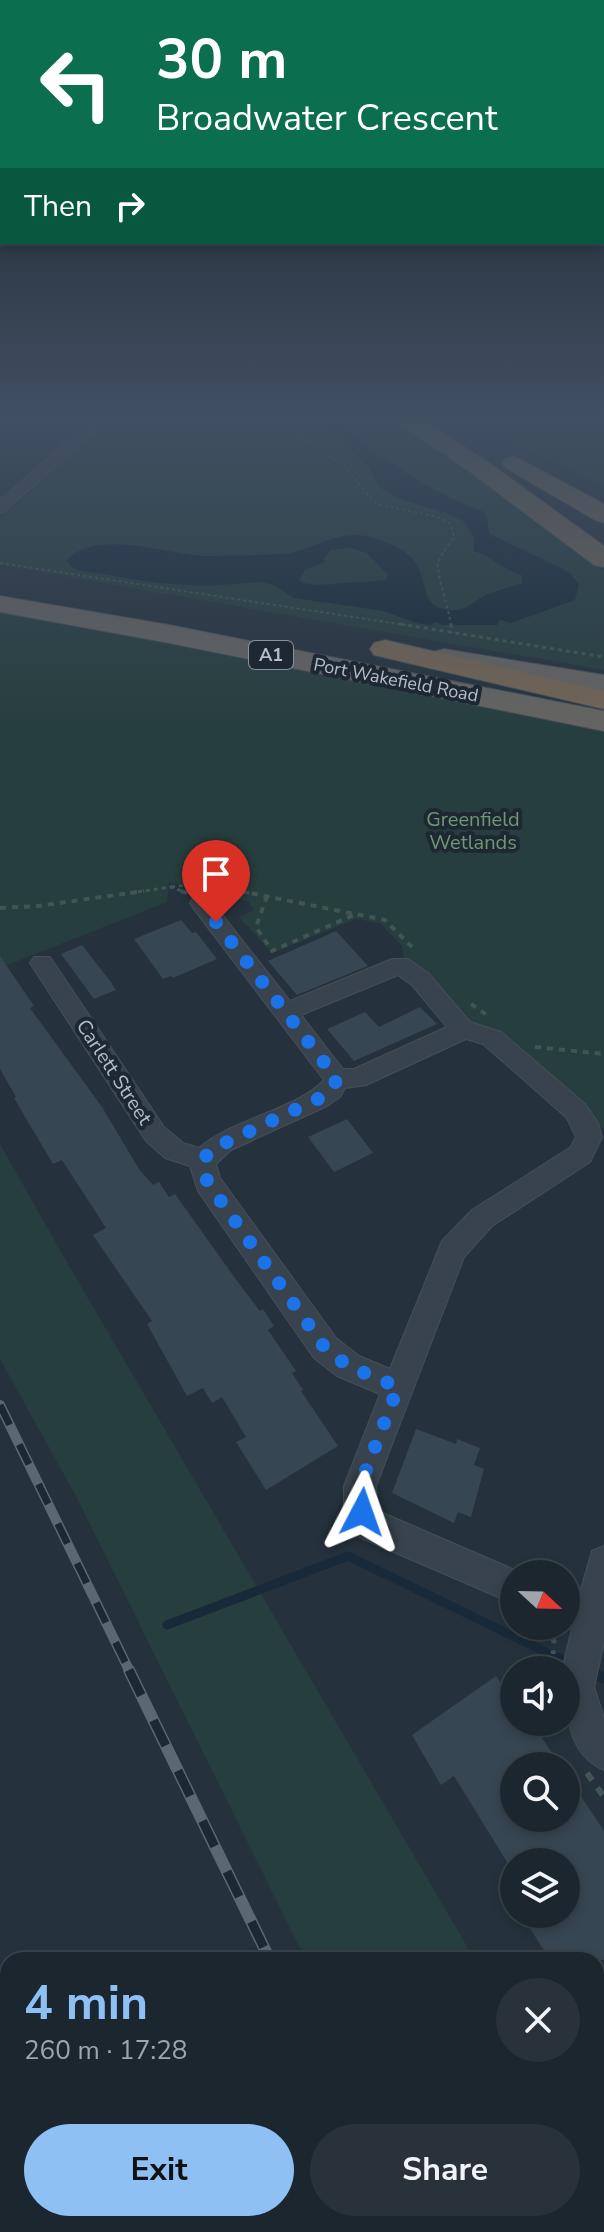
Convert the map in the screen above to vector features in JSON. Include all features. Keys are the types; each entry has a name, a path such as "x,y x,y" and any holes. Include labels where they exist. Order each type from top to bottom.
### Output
{"highway":[{"path":"553,521 604,559"},
{"name":"Port Wakefield Road","path":"1,582 604,684"},
{"name":"Port Wakefield Road","path":"1,582 169,634 604,721"},
{"path":"385,649 604,700"}],"street":[{"path":"201,903 337,1079"},
{"name":"Carlett Street","path":"42,963 155,1134 174,1151 203,1160"},
{"path":"285,1012 395,966 405,966 463,1030"},
{"path":"337,1079 357,1078 463,1030 477,1031 496,1041 576,1111 585,1123 587,1143 581,1154 482,1218 461,1238 445,1263 360,1486 358,1498 371,1525 500,1581"},
{"path":"337,1079 331,1090 318,1099 222,1143 203,1160 203,1170 208,1183 325,1348 348,1366 398,1387"},
{"path":"580,1616 604,1563"},
{"path":"574,1640 576,1687 586,1724 604,1751"}],"path":[{"path":"446,521 455,537 438,561 437,570 448,602 452,633"},
{"path":"1,582 452,633 604,657"},
{"path":"0,908 38,906 202,884 385,920 424,959 420,979"},
{"path":"171,887 201,903"},
{"path":"267,896 256,927 272,951 358,914"},
{"path":"496,1041 604,1054"}],"green space":[{"path":"0,521 539,521 604,571 604,670 0,565"},
{"name":"Greenfield Wetlands","path":"0,604 604,721 604,1129 585,1123 405,966 402,946 380,923 356,919 272,953 239,917 254,910 248,901 169,882 167,902 0,968"},
{"path":"0,1144 470,1952 302,1952 77,1498 0,1359"}],"water":[{"path":"487,521 490,534 569,572 579,584 575,600 511,623 500,620 498,625 442,625 436,622 431,625 384,611 294,598 274,585 261,582 205,586 157,583 78,570 70,566 67,560 80,550 96,545 115,544 209,556 282,554 348,535 359,535 383,541 409,555 421,573 431,601 444,609 456,610 488,594 523,583 521,575 474,551 474,538 464,522","holes":["350,548 367,553 388,575 386,580 318,585 299,580 305,570 325,562 324,558 331,550"]}],"building":[{"path":"181,920 192,933 196,932 217,959 173,978 163,979 134,939"},
{"path":"336,931 368,966 297,995 268,961"},
{"path":"82,945 116,990 94,999 61,954"},
{"path":"0,956 34,1006 30,1008 102,1107 139,1169 153,1185 159,1182 169,1197 175,1194 240,1285 260,1311 263,1309 274,1326 268,1330 296,1371 292,1373 301,1391 338,1446 266,1490 236,1442 246,1437 222,1397 212,1403 203,1388 187,1396 147,1324 152,1321 93,1235 106,1228 62,1160 53,1164 14,1098 0,1069"},
{"path":"420,1007 437,1024 354,1061 327,1029 365,1012 379,1027"},
{"path":"347,1119 373,1153 334,1172 308,1137"},
{"path":"416,1429 456,1444 457,1439 480,1448 474,1465 484,1469 471,1517 458,1512 454,1523 392,1493"},
{"path":"496,1676 500,1682 500,1736 541,1736 552,1752 500,1752 500,1832 580,1832 580,1795 604,1831 604,1952 545,1952 530,1928 580,1928 580,1848 500,1848 500,1851 454,1776 441,1785 412,1735"}],"waterway":[{"path":"167,1625 348,1556 554,1656"},
{"path":"590,1672 604,1678"}],"railway":[{"path":"0,1405 130,1672"},
{"path":"129,1670 266,1952"}],"route":[{"path":"216,922 337,1079 331,1090 318,1099 210,1150 203,1160 203,1170 208,1183 325,1348 335,1359 348,1366 398,1387 360,1486 358,1498 362,1512"}]}
